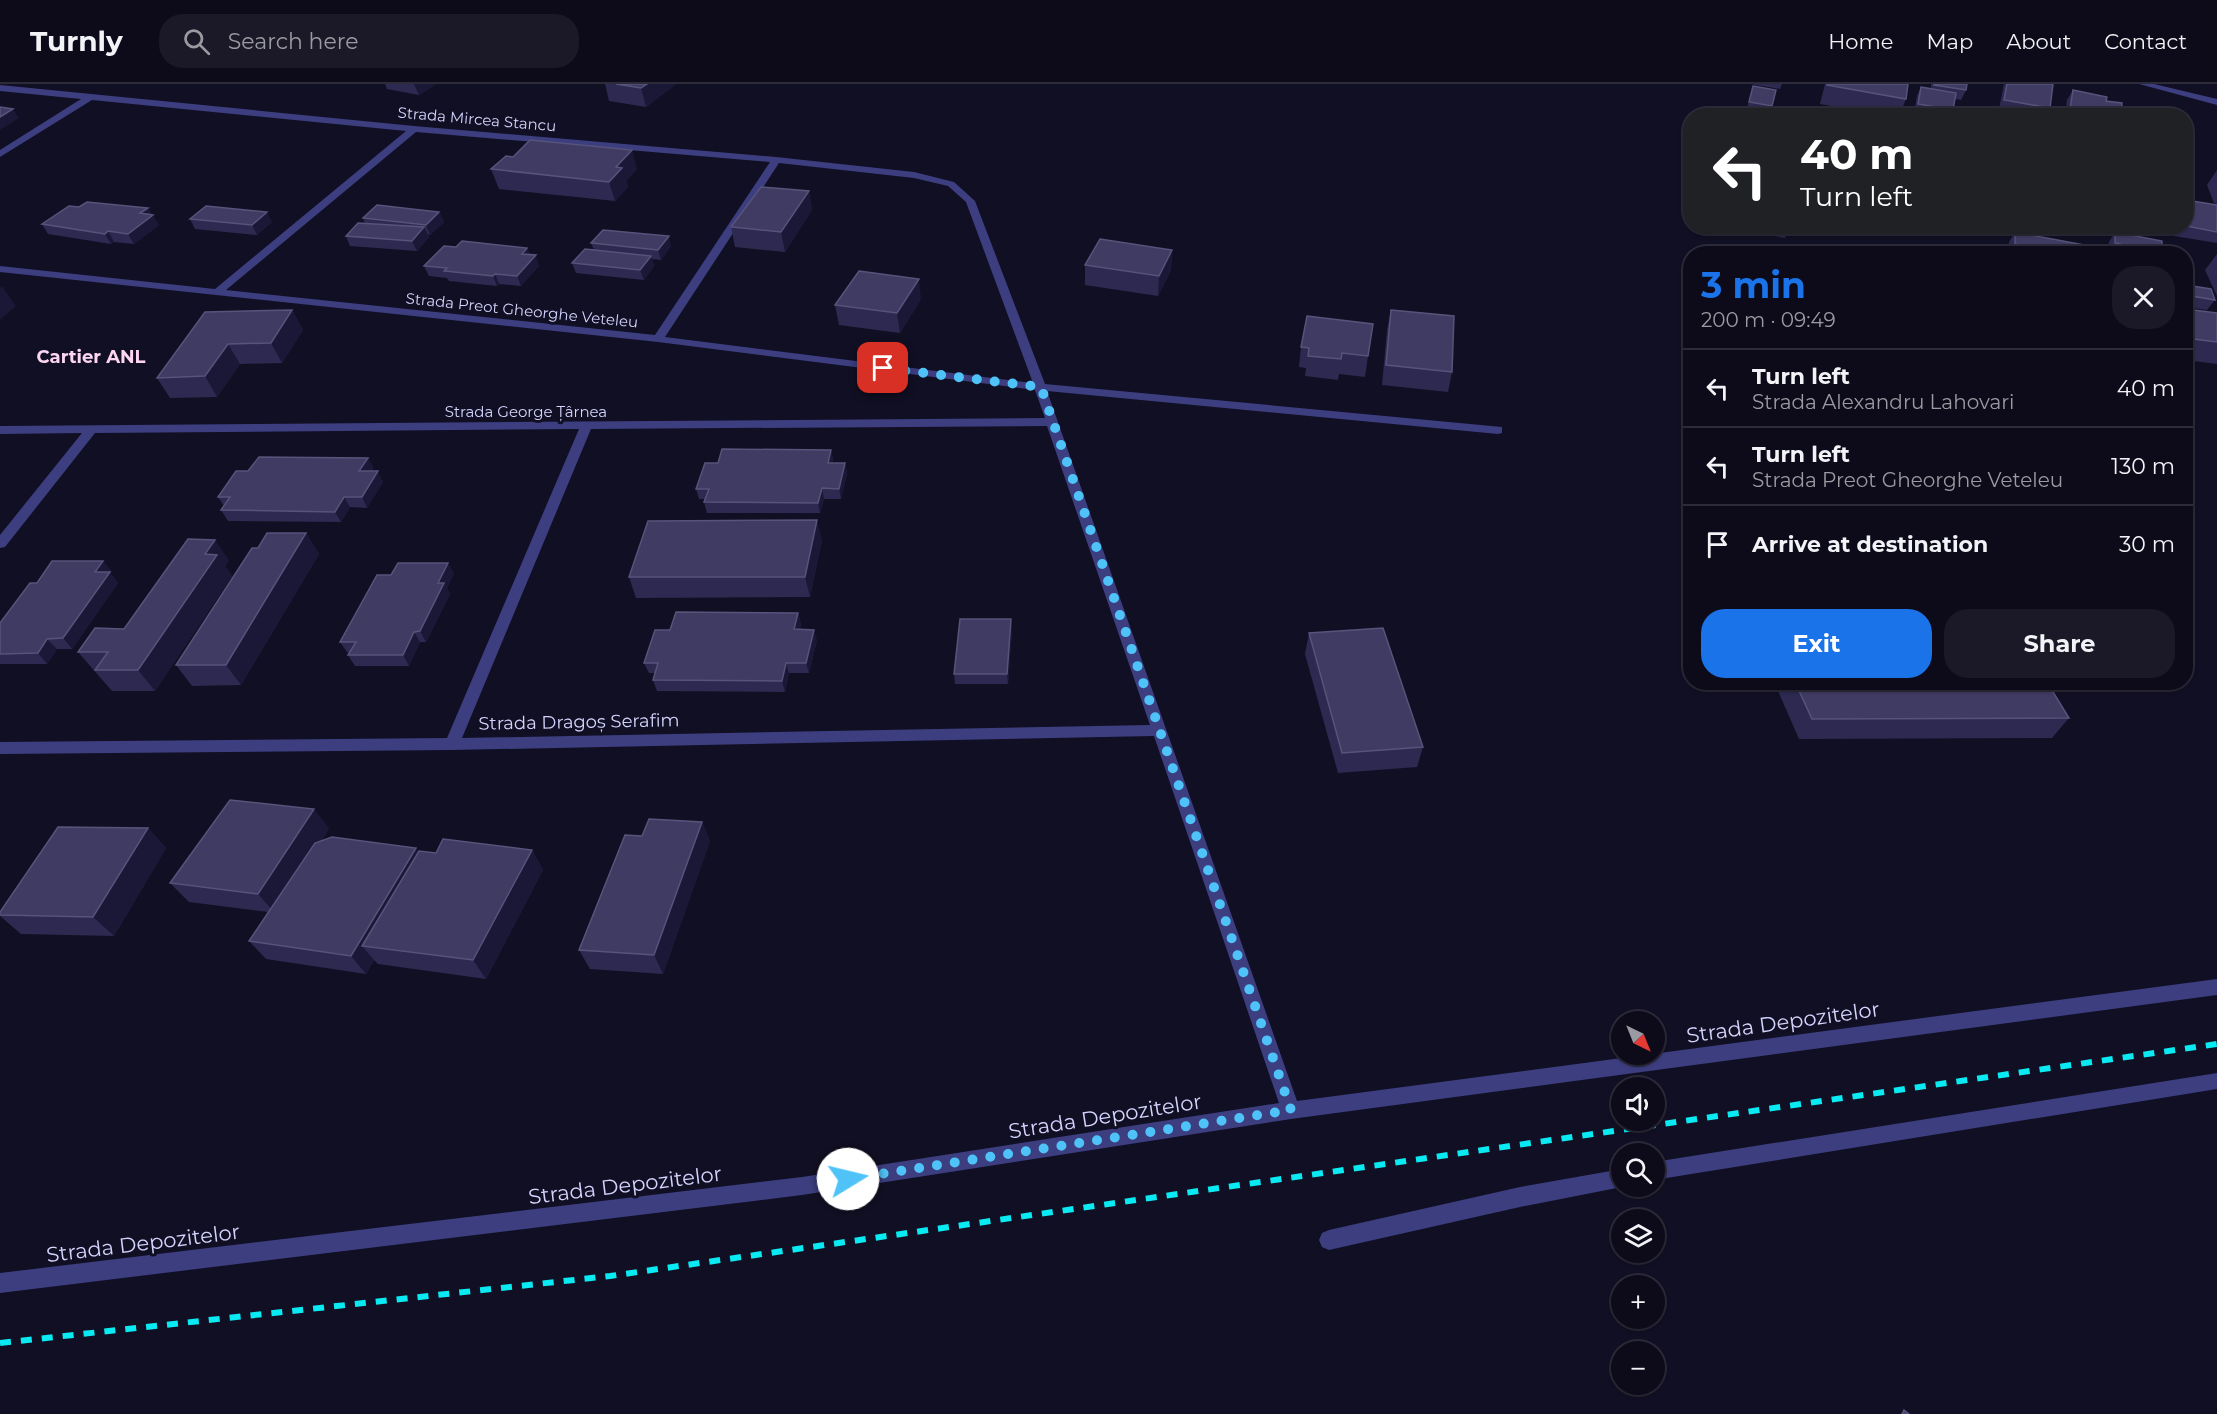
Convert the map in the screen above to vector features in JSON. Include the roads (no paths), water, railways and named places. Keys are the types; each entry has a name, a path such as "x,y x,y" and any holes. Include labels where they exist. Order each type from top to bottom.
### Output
{"street":[{"path":"2143,84 2217,102"},
{"name":"Strada Mircea Stancu","path":"0,88 414,129 776,160 915,176 951,184 970,201 1041,387"},
{"path":"0,154 90,97"},
{"path":"216,293 414,129"},
{"path":"658,339 776,160"},
{"name":"Strada Preot Gheorghe Veteleu","path":"0,269 658,339 1041,387 1498,430"},
{"path":"1041,387 1291,1110"},
{"name":"Strada George Țârnea","path":"0,430 1052,422"},
{"path":"452,744 586,426"},
{"path":"0,544 92,429"},
{"name":"Strada Dragoș Serafim","path":"0,748 452,744 1159,730"},
{"name":"Strada Depozitelor","path":"0,1283 802,1186 1291,1110 2217,987"},
{"path":"1665,1169 2217,1081"},
{"path":"1329,1240 1520,1197 1611,1180"}],"railway":[{"path":"0,1343 610,1276 2217,1044"}],"district":[{"name":"Cartier ANL","path":"91,357"}]}
